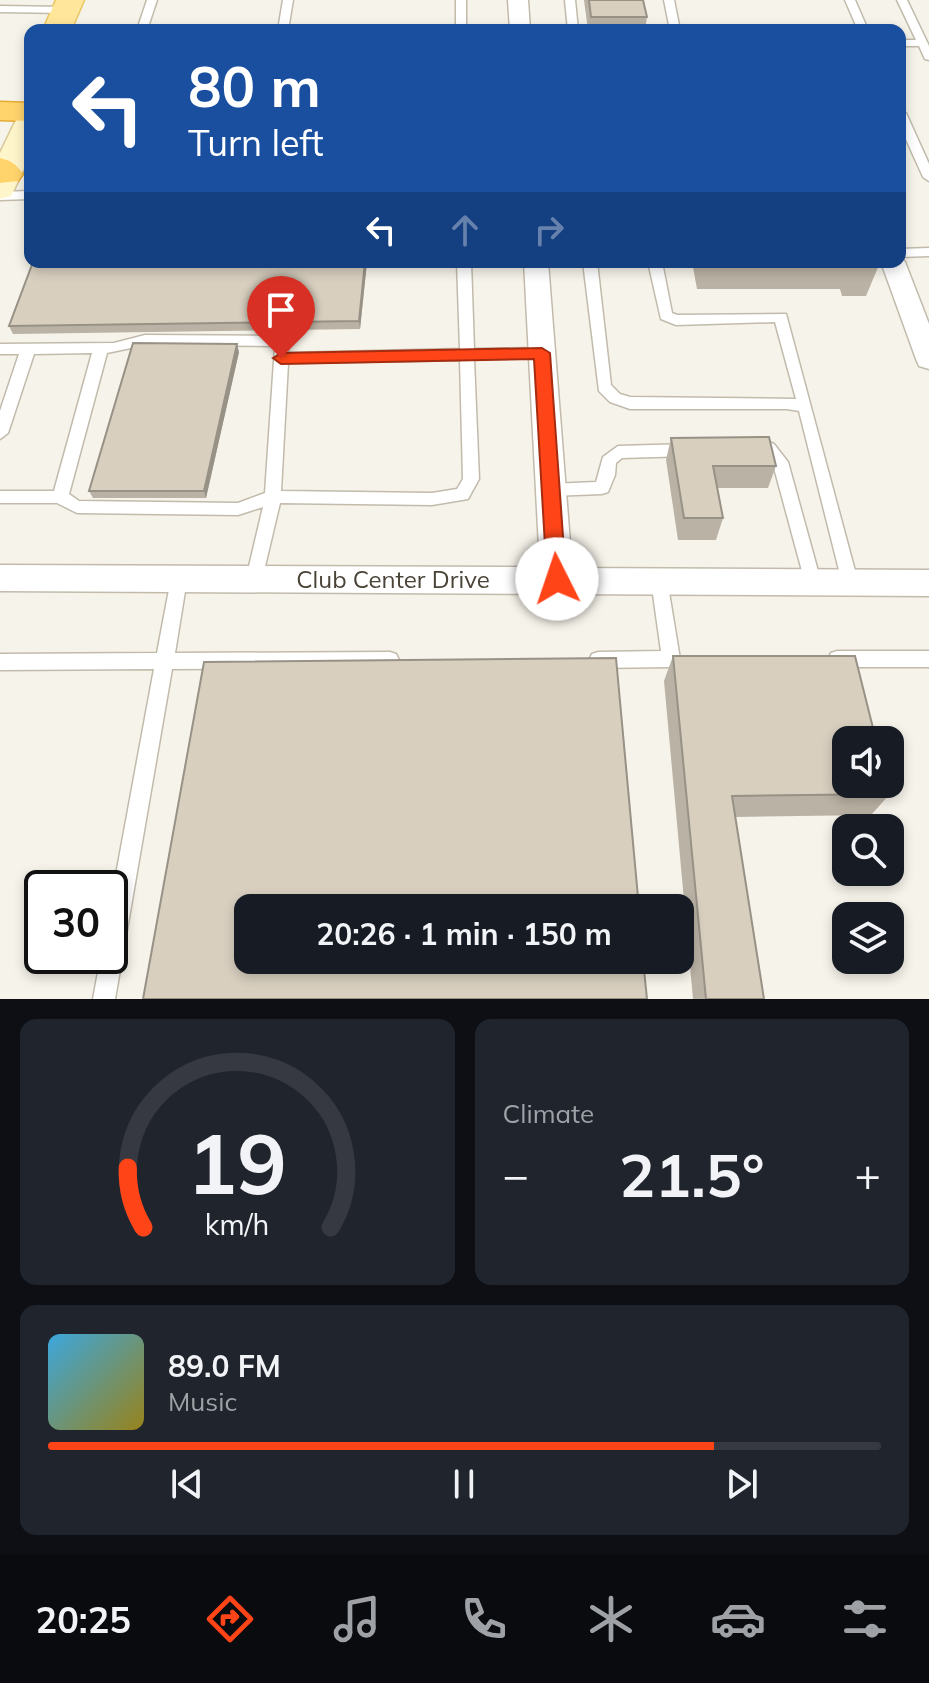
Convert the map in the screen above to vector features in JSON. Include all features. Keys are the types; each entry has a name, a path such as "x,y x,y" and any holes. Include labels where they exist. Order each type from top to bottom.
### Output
{"highway":[{"path":"0,111 24,112"}],"main road":[{"path":"9,183 24,138"}],"street":[{"path":"518,0 520,24"},
{"path":"536,268 557,579"},
{"path":"895,268 928,351"},
{"name":"Club Center Drive","path":"0,578 929,583"}],"lane":[{"path":"144,24 152,0"},
{"path":"284,24 288,0"},
{"path":"461,0 461,24"},
{"path":"570,0 572,24"},
{"path":"669,0 674,24"},
{"path":"850,0 860,24"},
{"path":"902,0 929,57"},
{"path":"0,9 76,14"},
{"path":"906,43 922,43"},
{"path":"906,126 929,177"},
{"path":"906,253 929,252"},
{"path":"0,497 60,497 77,507 238,509 273,497 432,499 462,495 471,479 464,268"},
{"path":"591,268 604,387 615,398 630,403 787,403 805,407"},
{"path":"656,268 666,316 676,320 781,317 850,582"},
{"path":"0,349 101,348 145,340 282,341 273,497 254,579"},
{"path":"60,497 101,348"},
{"path":"0,433 28,349"},
{"path":"281,358 542,353"},
{"path":"739,449 769,448 780,462 813,582"},
{"path":"551,490 602,488 608,461 618,452 709,450"},
{"path":"104,999 179,579"},
{"path":"659,580 671,659"},
{"path":"576,660 692,659"},
{"path":"818,659 929,659"},
{"path":"0,662 402,660"}],"building":[{"path":"589,0 643,0 647,17 591,17"},
{"path":"31,268 364,268 359,321 9,326"},
{"path":"133,343 237,344 204,491 89,491"},
{"path":"769,437 776,466 713,466 723,518 684,518 671,438"},
{"path":"673,656 855,656 872,726 832,726 832,795 732,796 764,999 706,999"},
{"path":"616,658 638,894 234,894 234,974 644,974 647,999 143,999 204,662"}],"route":[{"path":"281,358 542,353 557,579"}]}
